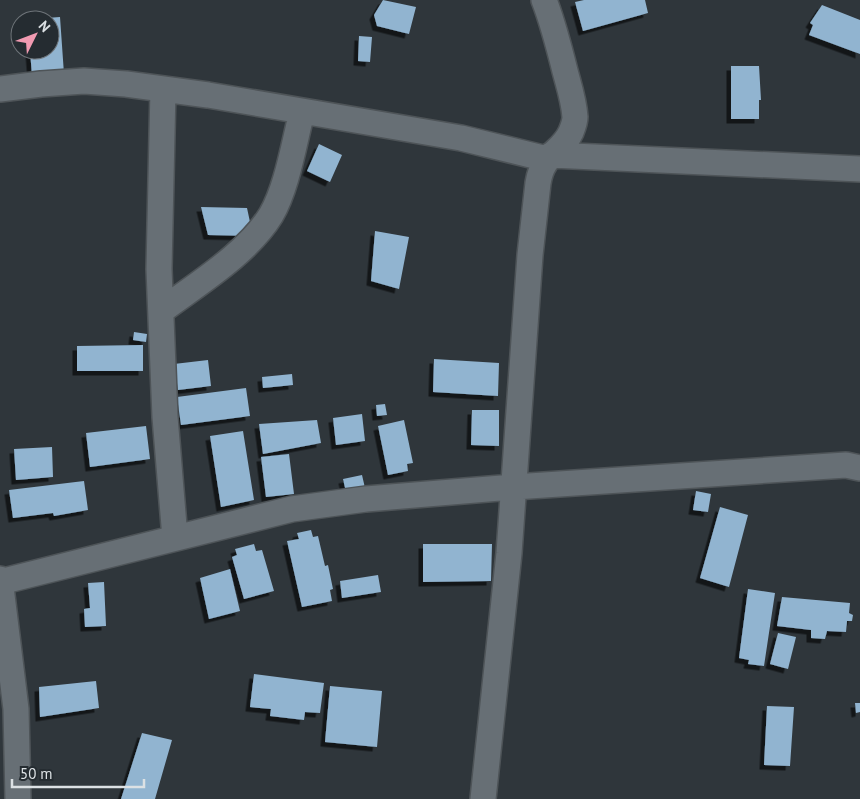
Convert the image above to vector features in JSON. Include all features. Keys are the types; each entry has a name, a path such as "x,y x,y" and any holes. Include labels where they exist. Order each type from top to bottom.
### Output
{"street":[{"path":"483,799 509,553 530,255 540,172 549,157 570,135 575,117 572,98 544,0"},
{"path":"0,89 84,81 126,84 461,138 549,157 860,169"},
{"path":"162,89 159,269 165,417 175,538"},
{"path":"161,311 251,241 271,215 281,192 302,112"},
{"path":"18,799 16,709 0,581 292,509 366,499 514,487 846,465 860,468"}],"building":[{"path":"383,0 416,7 409,34 377,26 374,15"},
{"path":"584,0 645,0 648,13 583,31 575,2"},
{"path":"822,5 860,20 860,54 809,35 813,25 810,23"},
{"path":"60,17 64,74 32,76 31,60 60,60"},
{"path":"359,36 372,37 370,62 358,61"},
{"path":"731,66 759,66 761,100 759,100 759,119 731,119"},
{"path":"319,144 342,155 330,182 307,171"},
{"path":"201,207 247,208 253,236 208,235"},
{"path":"375,231 409,237 399,289 371,281"},
{"path":"134,332 147,334 146,342 133,340"},
{"path":"143,345 143,371 77,371 77,346"},
{"path":"434,359 499,363 498,396 433,392"},
{"path":"208,360 211,386 178,390 174,364"},
{"path":"292,374 293,385 263,388 262,377"},
{"path":"246,388 250,416 181,425 177,397"},
{"path":"385,404 387,415 377,416 376,405"},
{"path":"472,410 499,410 499,446 471,445"},
{"path":"362,414 365,441 336,445 333,418"},
{"path":"317,420 321,443 263,454 259,424"},
{"path":"404,420 413,463 407,464 408,471 388,475 378,426"},
{"path":"146,426 150,459 90,467 86,433"},
{"path":"243,431 254,500 221,507 210,436"},
{"path":"52,447 53,477 16,480 14,449"},
{"path":"289,454 294,494 266,497 261,457"},
{"path":"362,475 365,488 346,492 343,479"},
{"path":"84,481 88,510 54,516 53,513 13,518 9,490"},
{"path":"696,491 711,494 708,512 693,510"},
{"path":"720,507 748,515 729,587 700,578"},
{"path":"311,530 313,537 318,536 325,566 328,565 333,589 330,590 332,601 302,607 287,541 299,539 297,533"},
{"path":"254,544 256,551 262,550 274,591 244,599 232,557 237,555 235,549"},
{"path":"423,544 492,544 491,581 423,582"},
{"path":"230,569 240,611 209,619 200,578"},
{"path":"378,575 381,592 342,598 340,581"},
{"path":"104,582 106,626 85,627 84,609 90,608 88,583"},
{"path":"748,589 775,593 764,666 748,664 749,660 739,658"},
{"path":"782,597 850,603 849,613 853,615 852,621 847,621 846,632 827,631 825,639 811,638 811,630 777,626"},
{"path":"778,633 796,637 788,669 770,664"},
{"path":"254,674 324,683 320,713 305,712 304,720 270,716 271,709 250,707"},
{"path":"96,681 99,708 40,717 39,687"},
{"path":"330,686 382,691 377,747 325,742"},
{"path":"855,703 860,703 860,712 856,713"},
{"path":"767,706 794,707 790,766 764,765"},
{"path":"142,733 172,740 155,799 121,799"}]}
